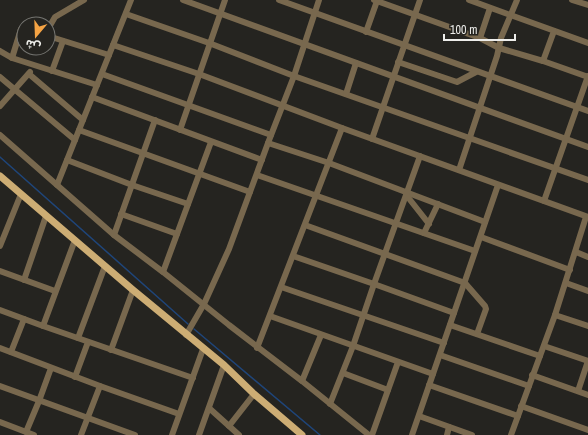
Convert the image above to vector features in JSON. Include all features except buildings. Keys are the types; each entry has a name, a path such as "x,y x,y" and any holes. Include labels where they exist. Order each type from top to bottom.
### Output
{"main road":[{"path":"0,176 186,335 224,365 254,394 301,434"}],"street":[{"path":"56,16 84,0"},
{"path":"57,185 131,0"},
{"path":"183,0 588,147"},
{"path":"180,130 225,0"},
{"path":"279,0 588,111"},
{"path":"186,335 204,304 229,249 294,76 319,0"},
{"path":"372,139 420,0"},
{"path":"469,0 512,14 588,43"},
{"path":"459,170 501,38 517,0"},
{"path":"572,0 588,5"},
{"path":"366,32 376,1 480,38 499,48 543,61 588,77 565,138 544,201"},
{"path":"480,38 490,8"},
{"path":"126,14 209,43 294,76 588,180"},
{"path":"543,61 554,31"},
{"path":"56,39 109,55"},
{"path":"52,71 62,41"},
{"path":"12,58 16,45"},
{"path":"113,45 199,74 342,128 587,217 555,315 511,435"},
{"path":"0,51 12,58 97,85"},
{"path":"398,62 457,82 476,72"},
{"path":"346,94 356,63"},
{"path":"0,106 29,74 32,64"},
{"path":"29,74 83,120"},
{"path":"102,74 271,134"},
{"path":"0,76 75,140"},
{"path":"92,97 262,160"},
{"path":"114,235 155,120"},
{"path":"257,348 342,128"},
{"path":"79,130 250,192"},
{"path":"0,135 114,235 204,304 257,348 302,381 369,435"},
{"path":"163,272 211,142"},
{"path":"268,143 329,163 407,195 438,204 486,222"},
{"path":"330,404 353,346 420,156"},
{"path":"67,160 132,185 188,204"},
{"path":"257,175 476,251"},
{"path":"412,435 498,185"},
{"path":"0,246 2,235 21,194"},
{"path":"407,195 429,224"},
{"path":"424,233 438,204"},
{"path":"121,214 177,234"},
{"path":"24,280 46,216"},
{"path":"305,225 465,283 486,306 477,334"},
{"path":"481,237 570,270"},
{"path":"43,326 75,240"},
{"path":"576,252 588,257"},
{"path":"293,256 454,313"},
{"path":"78,338 105,266"},
{"path":"0,271 55,291"},
{"path":"566,283 588,291"},
{"path":"281,287 444,343"},
{"path":"111,350 133,290"},
{"path":"0,310 192,378"},
{"path":"555,315 588,326"},
{"path":"270,316 433,374"},
{"path":"11,352 24,319"},
{"path":"450,325 540,356"},
{"path":"302,381 321,335"},
{"path":"75,377 88,342"},
{"path":"544,346 588,361 578,391"},
{"path":"0,348 75,377 179,414"},
{"path":"172,435 203,349"},
{"path":"440,355 529,386"},
{"path":"372,435 398,362"},
{"path":"199,435 224,365"},
{"path":"26,432 51,368"},
{"path":"342,373 388,390"},
{"path":"532,376 588,395"},
{"path":"429,385 518,416"},
{"path":"0,386 135,435"},
{"path":"81,435 100,386"},
{"path":"229,426 254,394"},
{"path":"521,406 588,430"},
{"path":"209,408 239,435"},
{"path":"419,416 472,435"},
{"path":"0,422 34,435"},
{"path":"447,435 450,427"}],"waterway":[{"path":"0,157 188,324"},
{"path":"194,329 320,435"}]}
